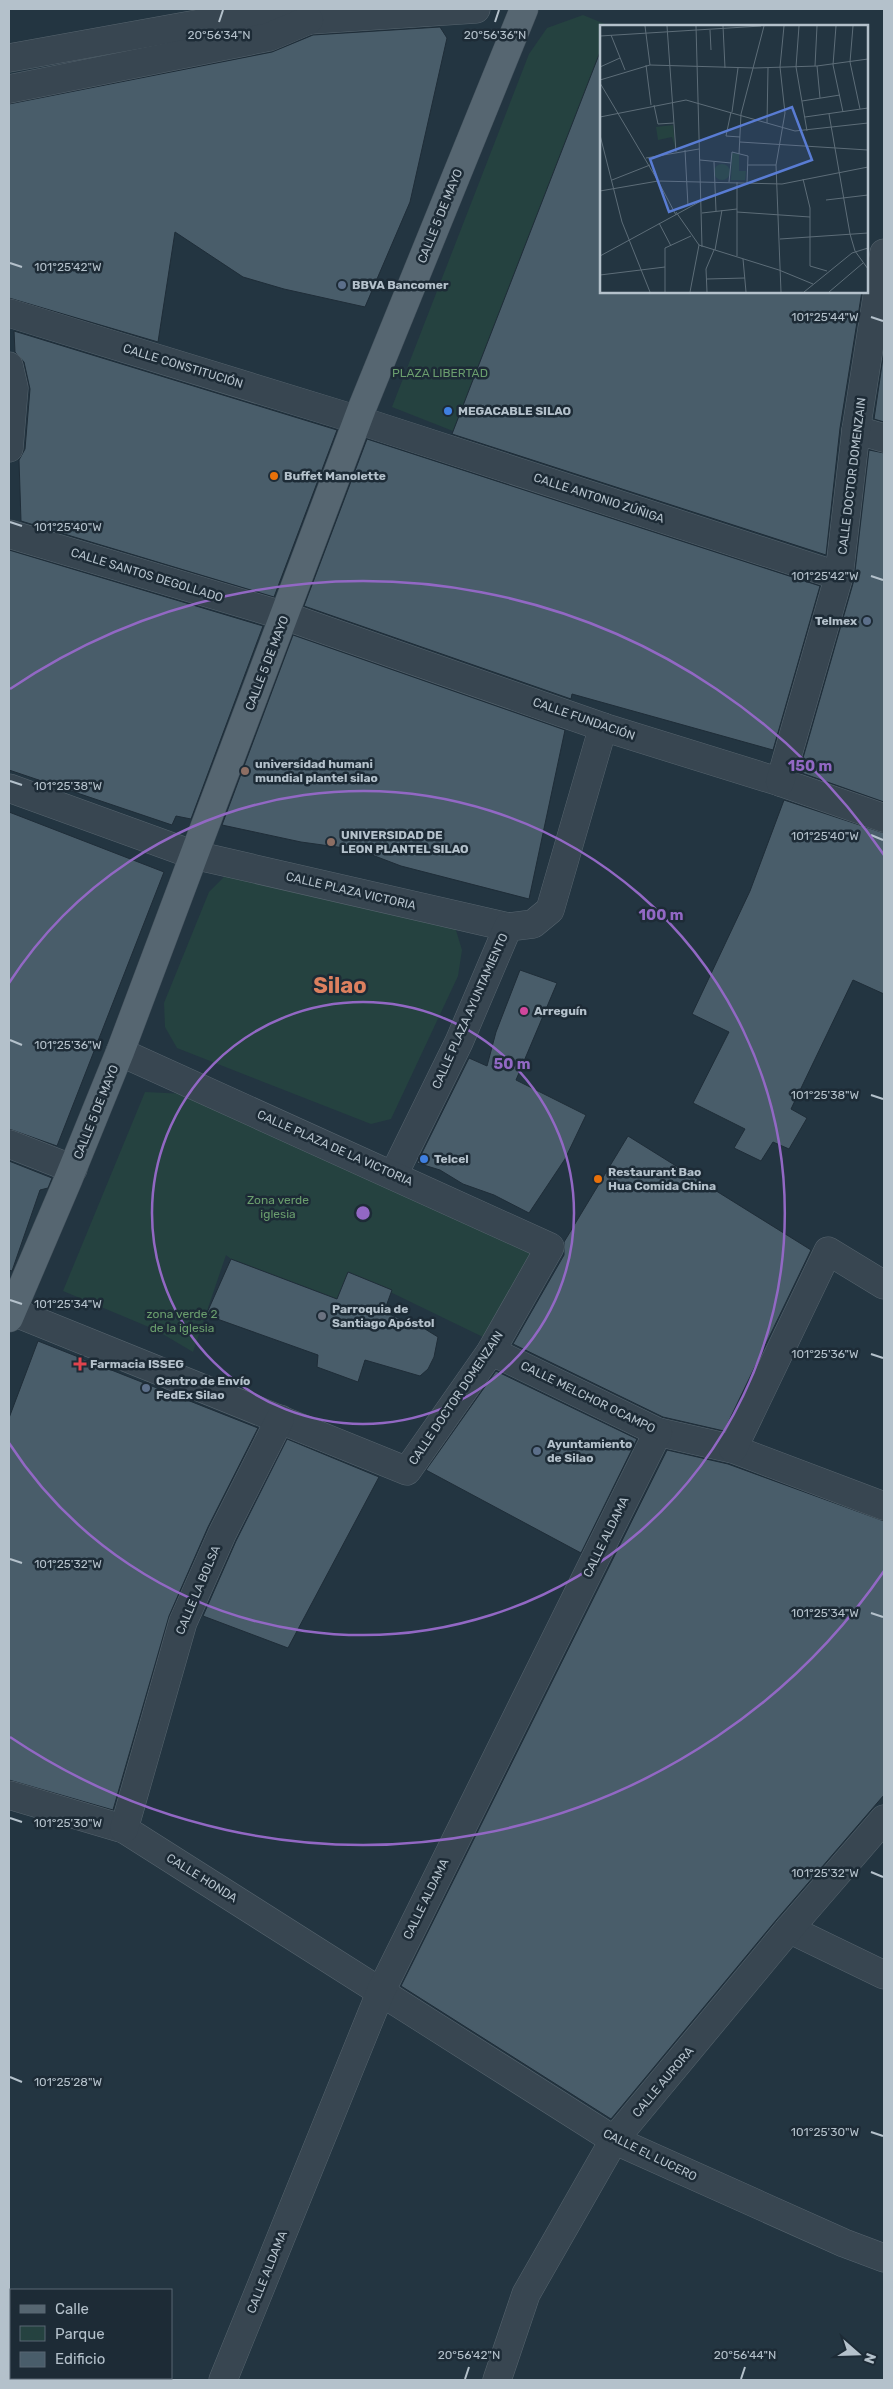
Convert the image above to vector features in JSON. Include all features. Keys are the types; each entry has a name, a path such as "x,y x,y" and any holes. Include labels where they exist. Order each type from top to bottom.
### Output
{"main road":[{"name":"CALLE 5 DE MAYO","path":"10,1315 73,1169 120,1052 358,420 524,9"}],"street":[{"path":"9,58 269,11 309,20 476,9"},
{"path":"9,89 269,37 309,20"},
{"name":"CALLE DOCTOR DOMENZAIN","path":"780,782 839,576 856,430 884,253"},
{"name":"CALLE CONSTITUCIÓN","path":"9,313 358,420"},
{"path":"9,366 14,388 9,448"},
{"name":"CALLE ANTONIO ZÚÑIGA","path":"358,420 839,576"},
{"path":"856,430 884,438"},
{"name":"CALLE SANTOS DEGOLLADO","path":"9,534 285,616"},
{"name":"CALLE FUNDACIÓN","path":"285,616 603,727 780,782 884,818"},
{"name":"CALLE PLAZA AYUNTAMIENTO","path":"394,1174 459,1042 508,927 533,924 550,910 603,727"},
{"name":"CALLE PLAZA VICTORIA","path":"9,788 194,855 508,927"},
{"name":"CALLE PLAZA DE LA VICTORIA","path":"120,1052 394,1174 550,1247"},
{"path":"9,1144 73,1169"},
{"name":"CALLE DOCTOR DOMENZAIN","path":"280,1419 407,1471 491,1351 550,1247"},
{"path":"733,1449 828,1251 884,1285"},
{"path":"10,1315 280,1419"},
{"name":"CALLE MELCHOR OCAMPO","path":"491,1351 658,1432 733,1449 884,1506"},
{"name":"CALLE LA BOLSA","path":"124,1829 183,1622 222,1534 280,1419"},
{"name":"CALLE ALDAMA","path":"224,2380 381,1990 658,1432"},
{"name":"CALLE HONDA","path":"9,1795 124,1829 381,1990"},
{"name":"CALLE AURORA","path":"497,2380 526,2294 614,2140 789,1929 884,1819"},
{"path":"789,1929 884,1975"},
{"name":"CALLE EL LUCERO","path":"381,1990 614,2140 844,2243 884,2258"}],"green space":[{"name":"PLAZA LIBERTAD","path":"583,15 608,25 600,25 600,53 453,431 392,407 529,54 547,28"},
{"path":"225,876 455,927 462,950 458,976 391,1119 371,1124 177,1048 165,1027 164,1003 209,892"},
{"name":"Zona verde iglesia","path":"145,1092 187,1094 535,1254 485,1338 349,1272 337,1299 231,1259 226,1255 193,1352 156,1330 63,1291"}],"building":[{"path":"440,27 447,38 410,202 365,307 284,289 243,277 175,232 158,342 9,298 9,104 272,52 313,35"},
{"path":"600,52 600,292 862,292 840,428 826,555 452,434"},
{"path":"14,331 337,430 274,597 21,521 19,460 25,449 30,389 24,362 15,352"},
{"path":"884,351 884,422 874,419"},
{"path":"367,439 820,586 773,750 572,694 571,699 304,606"},
{"path":"869,450 884,453 884,802 799,772 854,580"},
{"path":"9,550 263,626 191,819 176,816 172,825 9,770"},
{"path":"293,635 565,730 529,899 401,866 359,850 301,842 222,825"},
{"path":"784,800 884,833 884,994 853,980 791,1109 807,1118 789,1149 773,1142 761,1161 734,1148 745,1129 693,1103 729,1032 692,1014 750,891"},
{"path":"9,812 164,872 57,1146 9,1129"},
{"path":"520,970 557,983 516,1080 586,1115 565,1159 529,1213 494,1195 463,1184 440,1170 417,1163 469,1058 487,1066 496,1032"},
{"path":"628,1136 811,1250 724,1431 663,1417 513,1344 564,1255 564,1242"},
{"path":"9,1161 52,1178 48,1188 40,1190 12,1271 9,1270"},
{"name":"Parroquia de Santiago Apóstol","path":"231,1259 337,1299 348,1272 392,1290 384,1312 425,1329 438,1337 434,1357 428,1369 420,1376 365,1360 358,1382 317,1367 318,1355 206,1315"},
{"path":"38,1341 258,1428 208,1527 169,1616 113,1810 9,1780 9,1418"},
{"name":"Ayuntamiento de Silao","path":"496,1371 637,1439 581,1553 426,1470"},
{"path":"287,1439 379,1477 288,1648 203,1616 236,1541"},
{"path":"667,1450 728,1464 884,1521 884,1795 777,1919 611,2119 401,1986"}],"place":[{"name":"BBVA Bancomer","path":"342,285"},
{"name":"MEGACABLE SILAO","path":"448,411"},
{"name":"Buffet Manolette","path":"274,476"},
{"name":"Telmex","path":"867,621"},
{"name":"universidad humani mundial plantel silao","path":"245,771"},
{"name":"UNIVERSIDAD DE LEON PLANTEL SILAO","path":"331,842"},
{"name":"Arreguín","path":"524,1011"},
{"name":"Telcel","path":"424,1159"},
{"name":"Restaurant Bao Hua Comida China","path":"598,1179"},
{"name":"Parroquia de Santiago Apóstol","path":"322,1316"},
{"name":"Farmacia ISSEG","path":"80,1364"},
{"name":"Centro de Envío FedEx Silao","path":"146,1388"},
{"name":"Ayuntamiento de Silao","path":"537,1451"}],"district":[{"name":"Silao","path":"340,985"}],"park label":[{"name":"zona verde 2 de la iglesia","path":"182,1321"}]}
